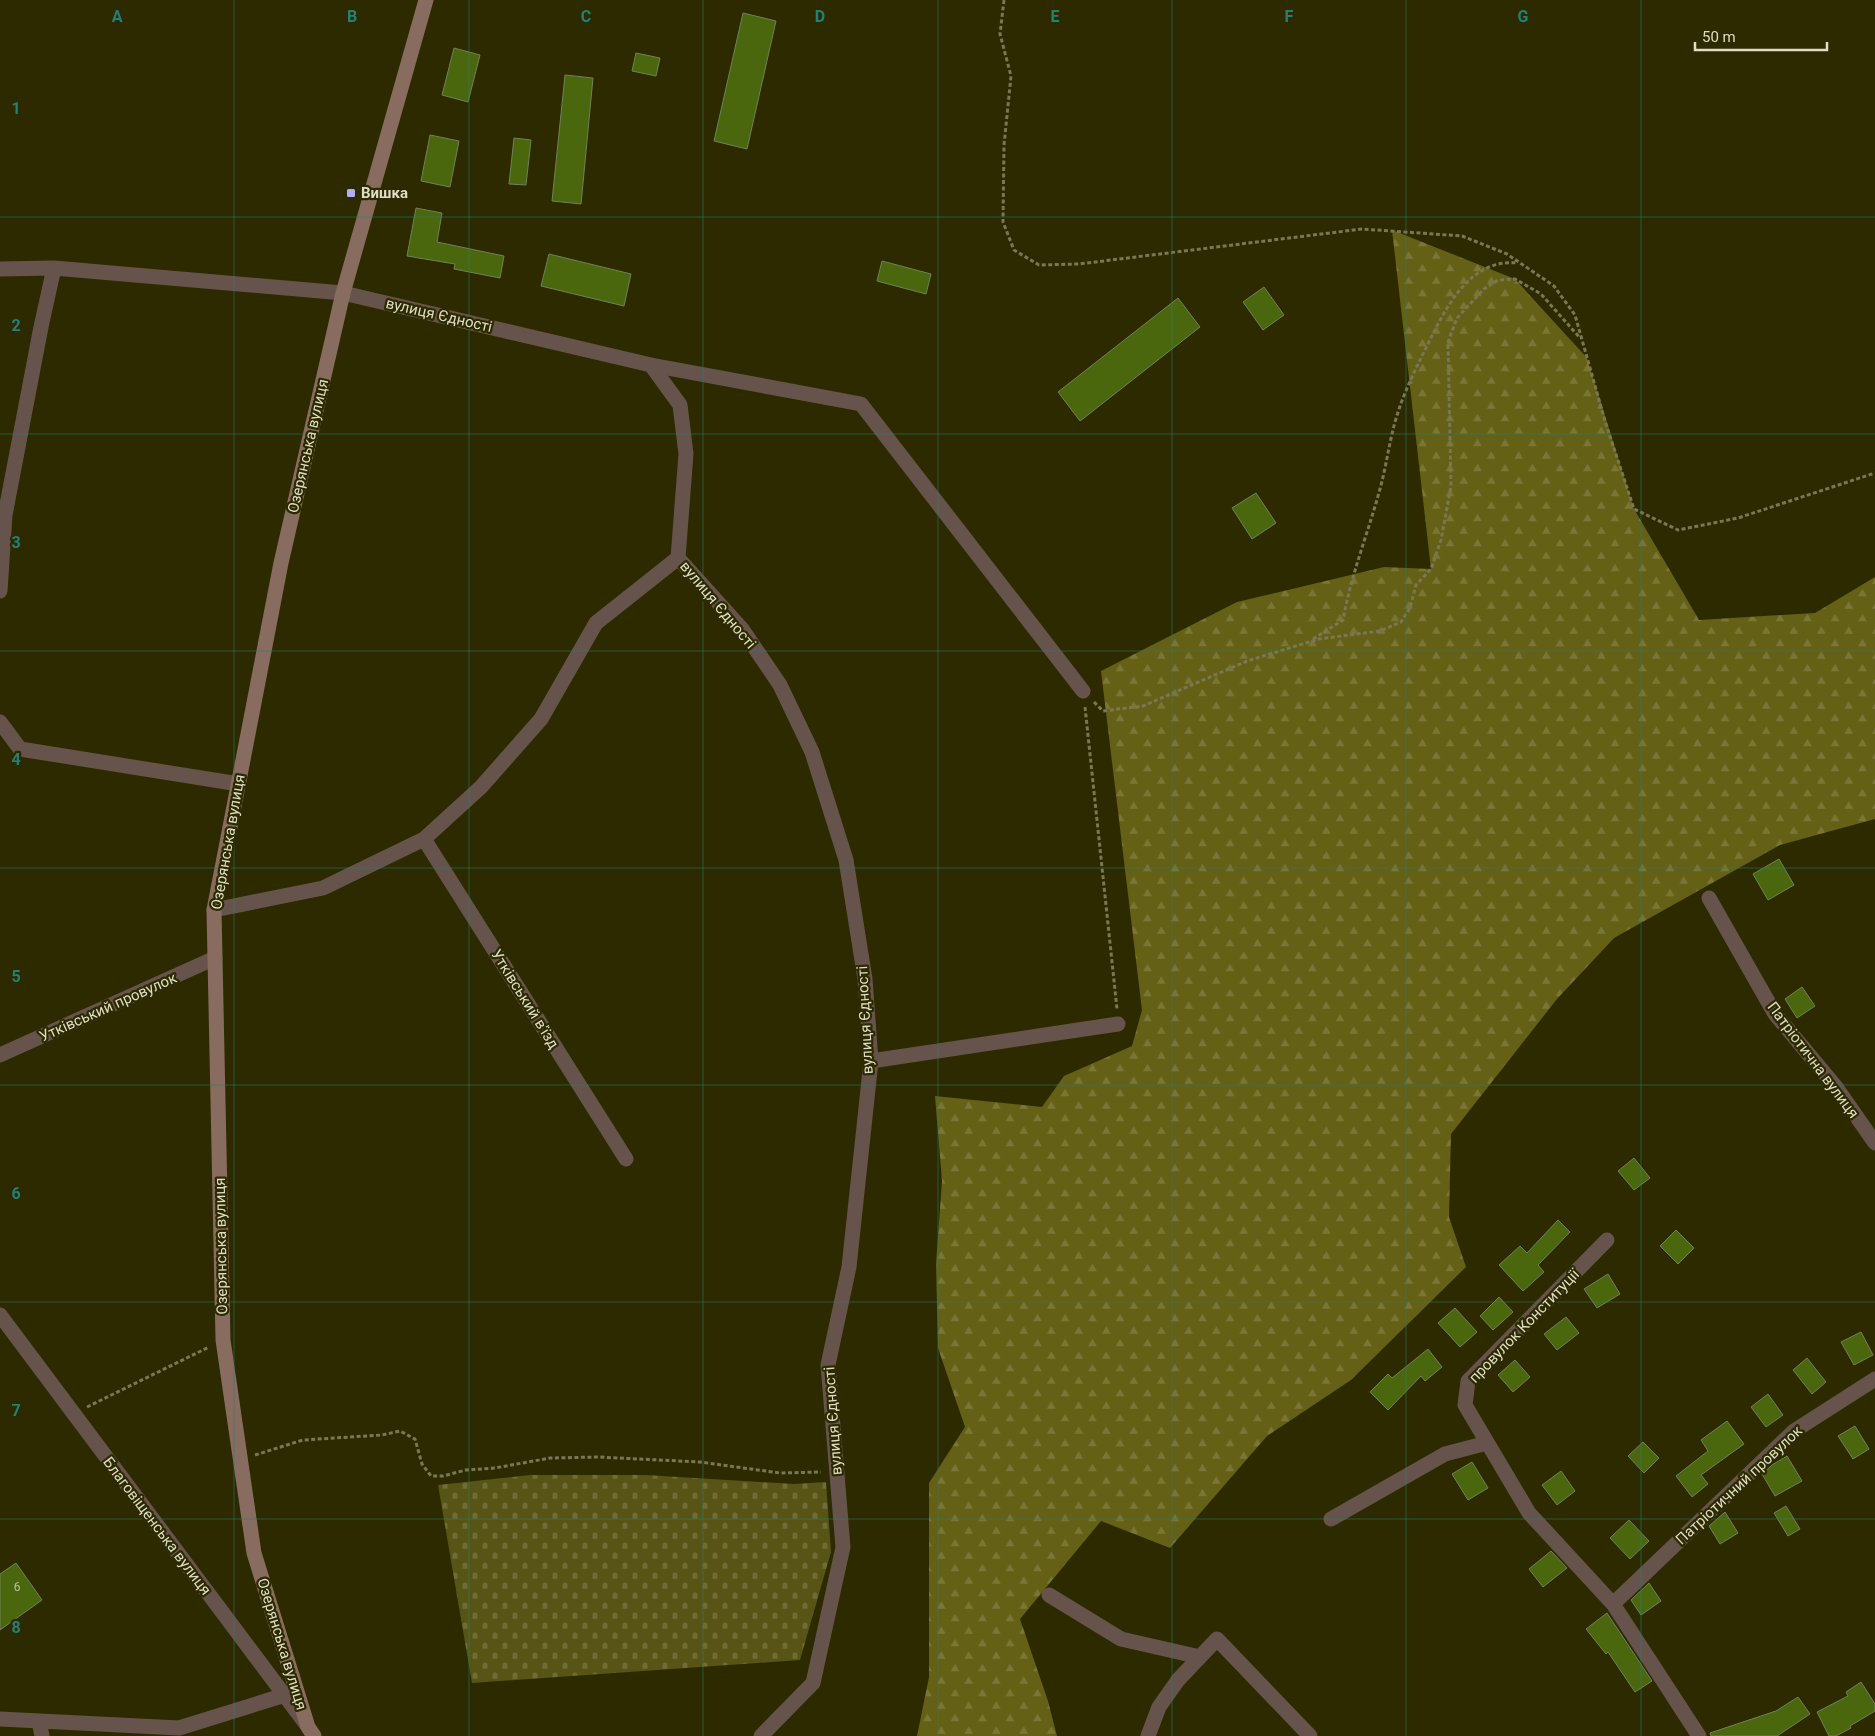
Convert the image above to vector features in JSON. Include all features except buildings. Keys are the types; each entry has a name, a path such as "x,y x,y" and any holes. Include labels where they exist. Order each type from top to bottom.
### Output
{"street":[{"name":"Озерянська вулиця","path":"311,1731 254,1553 223,1340 214,910 281,564 343,293 426,0"},
{"name":"вулиця Єдності","path":"0,269 54,268 343,293 651,365 861,404 1083,691"},
{"path":"0,591 5,515 40,327 54,268"},
{"name":"вулиця Єдності","path":"651,365 680,405 686,454 678,558 742,629 780,685 812,752 846,860 865,979 871,1061 849,1267 828,1365 843,1547 813,1683 760,1736"},
{"path":"214,910 323,888 424,839 481,787 541,718 596,623 678,558"},
{"path":"0,722 20,749 239,784"},
{"name":"Утківський в'їзд","path":"424,839 626,1159"},
{"name":"Патріотична вулиця","path":"1709,898 1775,1014 1836,1086 1875,1143"},
{"name":"Утківський провулок","path":"0,1055 216,958"},
{"path":"871,1061 1118,1024"},
{"name":"провулок Конституції","path":"1607,1240 1468,1381 1465,1405 1529,1513 1613,1604 1699,1736"},
{"name":"Благовіщенська вулиця","path":"0,1316 311,1731"},
{"name":"Патріотичний провулок","path":"1613,1604 1794,1431 1875,1379"},
{"path":"1331,1519 1444,1454 1487,1443"},
{"path":"1049,1596 1121,1639 1200,1657"},
{"path":"1148,1736 1159,1707 1178,1680 1217,1639 1310,1736"},
{"path":"0,1719 40,1729 179,1728 284,1695"}],"path":[{"path":"1004,0 1000,34 1010,76 1004,145 1002,222 1014,250 1039,265 1079,264 1362,229 1462,236 1507,254 1554,286 1575,315 1604,422 1634,509 1678,530 1738,518 1875,473"},
{"path":"1308,642 1343,620 1350,582 1380,487 1395,424 1409,380 1447,305 1474,276 1492,264 1520,263"},
{"path":"1083,691 1103,712 1143,706 1247,661 1308,642 1380,631 1401,622 1410,608 1416,585 1431,570 1441,540 1452,486 1448,342 1457,318 1484,289 1498,280 1516,279 1541,294 1581,338"},
{"path":"1083,691 1118,1024"},
{"path":"74,1414 223,1340"},
{"path":"240,1461 263,1451 303,1440 382,1435 400,1431 415,1439 422,1464 432,1476 444,1476 466,1470 495,1468 550,1458 598,1457 700,1462 780,1473 836,1472"}],"green space":[{"path":"1392,230 1515,279 1587,358 1634,509 1699,620 1815,613 1875,577 1875,819 1780,845 1614,938 1557,999 1451,1134 1449,1217 1466,1267 1351,1380 1267,1436 1170,1548 1101,1521 1020,1619 1048,1701 1057,1736 917,1736 929,1677 929,1483 965,1427 938,1348 936,1264 942,1181 935,1096 1042,1107 1064,1076 1132,1046 1142,1010 1101,671 1237,602 1384,567 1431,569"},
{"path":"530,1475 646,1475 794,1484 826,1482 831,1552 800,1660 472,1683 438,1485"}],"place":[{"name":"Вишка","path":"351,193"}]}
